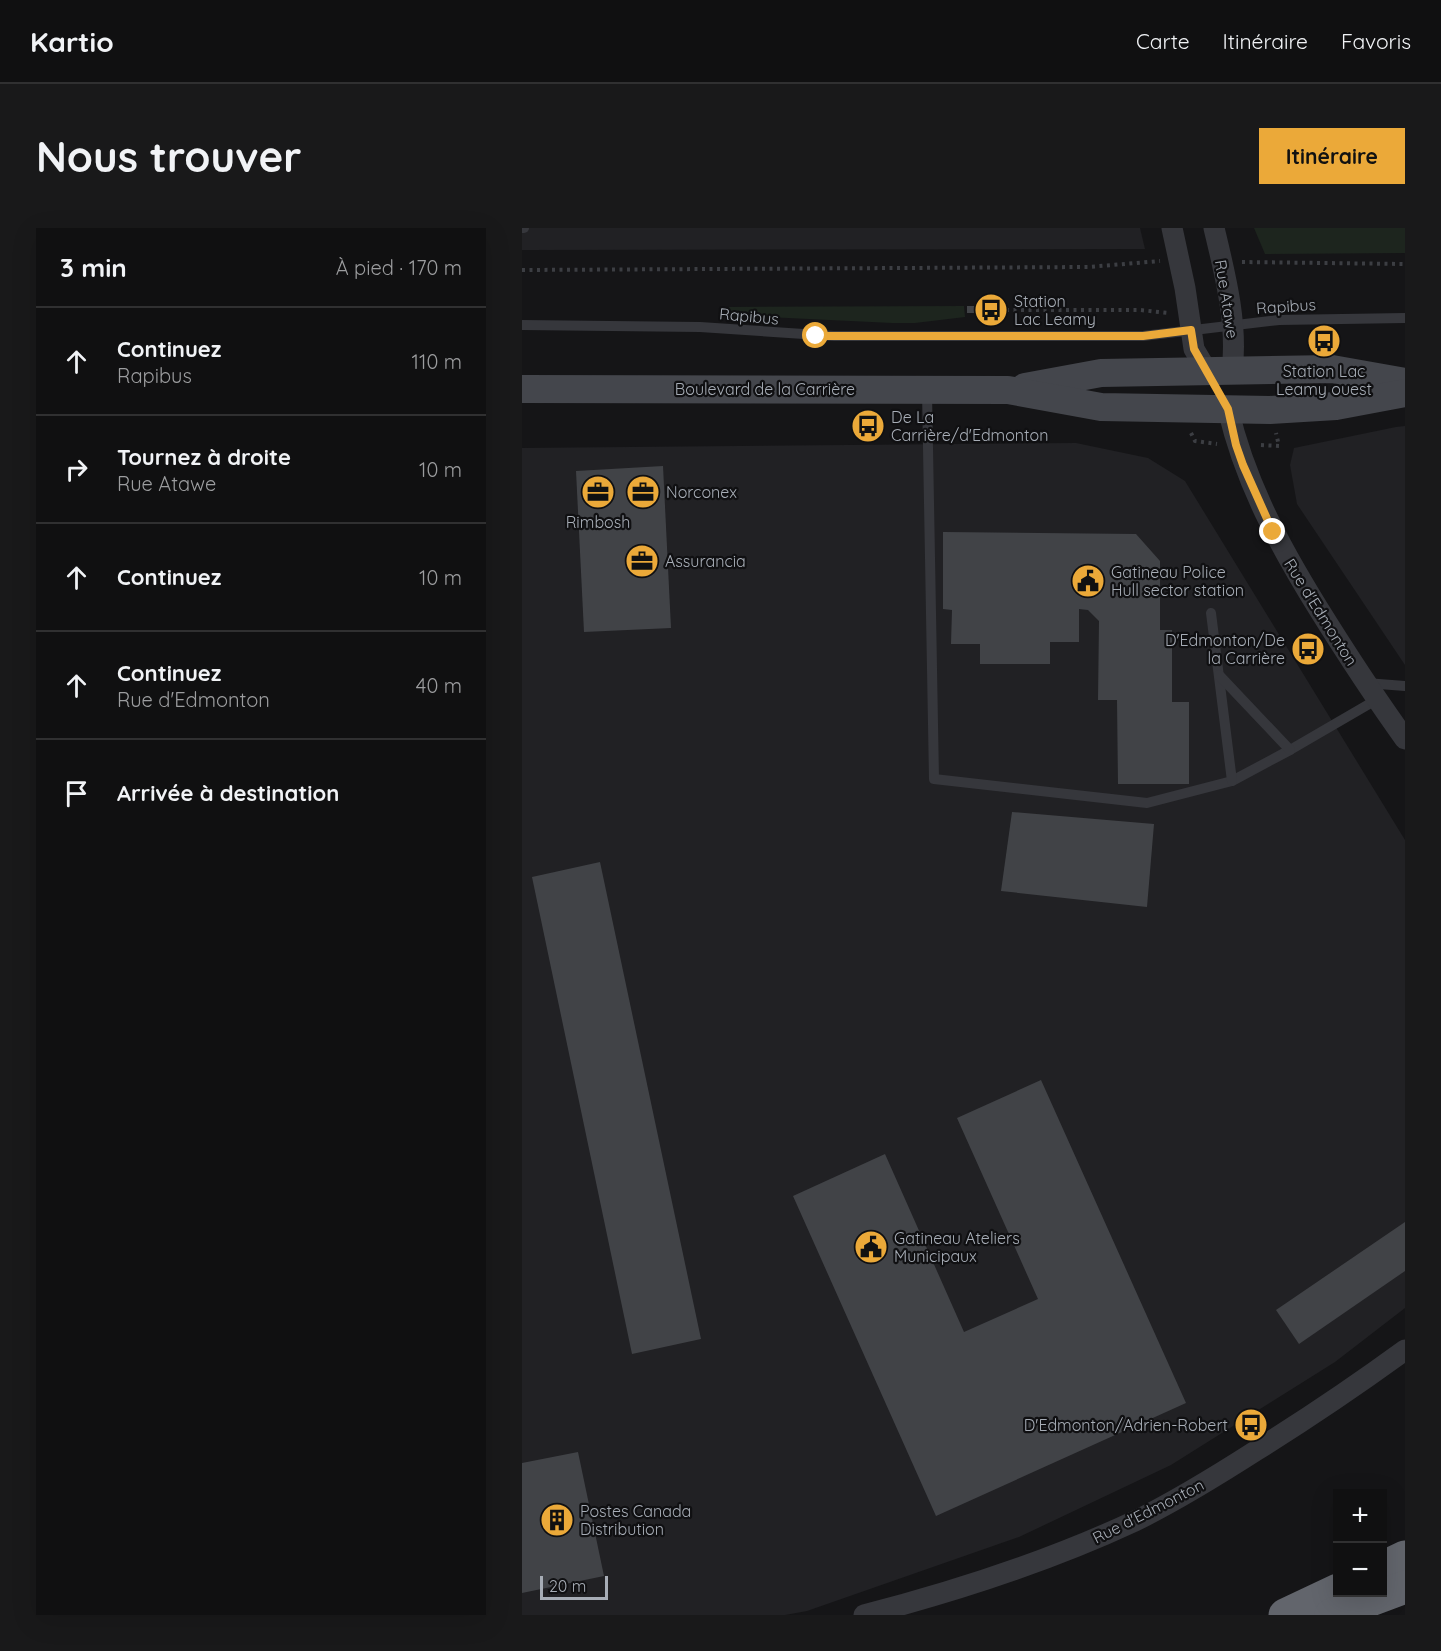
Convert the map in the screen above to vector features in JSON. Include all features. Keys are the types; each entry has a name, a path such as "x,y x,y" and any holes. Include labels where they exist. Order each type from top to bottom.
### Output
{"highway":[{"path":"1387,1566 1405,1557"},
{"path":"1331,1615 1405,1587"},
{"path":"1285,1615 1333,1592"}],"street":[{"path":"1172,228 1185,288 1194,349 1219,371 1228,409"},
{"name":"Rue Atawe","path":"1214,228 1235,345 1219,371"},
{"name":"Boulevard de la Carrière","path":"522,389 1008,390 1101,373 1332,369 1405,382"},
{"name":"Boulevard de la Carrière","path":"1008,390 1101,408 1270,410 1336,406 1405,393"},
{"name":"Rue d'Edmonton","path":"1228,409 1243,465 1273,532 1295,572 1371,691 1405,739"},
{"name":"Rue d'Edmonton","path":"864,1615 950,1592 1026,1567 1137,1520 1204,1484 1313,1414 1405,1350"}],"lane":[{"name":"Rapibus","path":"522,325 692,327 816,336 1143,336 1298,319 1405,318"},
{"path":"927,390 934,779 1147,803 1232,781 1290,750 1371,691 1405,686"},
{"path":"1210,613 1232,781"},
{"path":"1219,675 1290,750"}],"path":[{"path":"522,270 1088,267 1160,261"},
{"path":"1234,261 1405,264"},
{"path":"991,310 1173,312"}],"shaded area":[{"path":"522,228 1140,228 1145,249 522,250"},
{"path":"1254,228 1405,228 1405,253 1265,254"},
{"path":"964,306 965,317 915,323 726,315 726,307"},
{"path":"1405,426 1405,665 1297,504 1290,465 1294,448"},
{"path":"1076,443 1148,458 1185,481 1405,840 1405,1308 1335,1362 1171,1465 1019,1537 807,1611 785,1615 522,1615 522,448"}],"building":[{"path":"967,306 989,306 989,313 967,313"},
{"path":"663,466 671,628 584,632 576,471"},
{"name":"Gatineau Police Hull sector station","path":"943,532 1136,534 1160,561 1160,630 1172,630 1172,702 1189,702 1189,784 1118,784 1117,700 1098,700 1099,621 1088,610 1079,609 1079,642 1050,642 1050,664 980,664 980,644 951,644 952,610 943,609"},
{"path":"1012,812 1154,824 1147,907 1001,891"},
{"path":"600,862 701,1339 632,1354 532,877"},
{"name":"Gatineau Ateliers Municipaux","path":"1041,1080 1186,1403 936,1516 793,1196 885,1154 964,1332 1038,1299 957,1118"},
{"path":"1405,1222 1405,1271 1299,1344 1276,1310"},
{"name":"Postes Canada Distribution","path":"578,1452 604,1576 522,1593 522,1463"}],"place":[{"name":"Station Lac Leamy","path":"991,310"},
{"name":"Station Lac Leamy ouest","path":"1324,341"},
{"name":"De La Carrière/d'Edmonton","path":"868,426"},
{"name":"Rimbosh","path":"598,492"},
{"name":"Norconex","path":"643,492"},
{"name":"Assurancia","path":"642,561"},
{"name":"Gatineau Police Hull sector station","path":"1088,581"},
{"name":"D'Edmonton/De la Carrière","path":"1308,649"},
{"name":"Gatineau Ateliers Municipaux","path":"871,1247"},
{"name":"D'Edmonton/Adrien-Robert","path":"1251,1425"},
{"name":"Postes Canada Distribution","path":"557,1520"}],"route":[{"path":"816,336 1143,336 1191,330 1194,349 1228,409 1243,465 1273,532"}]}
